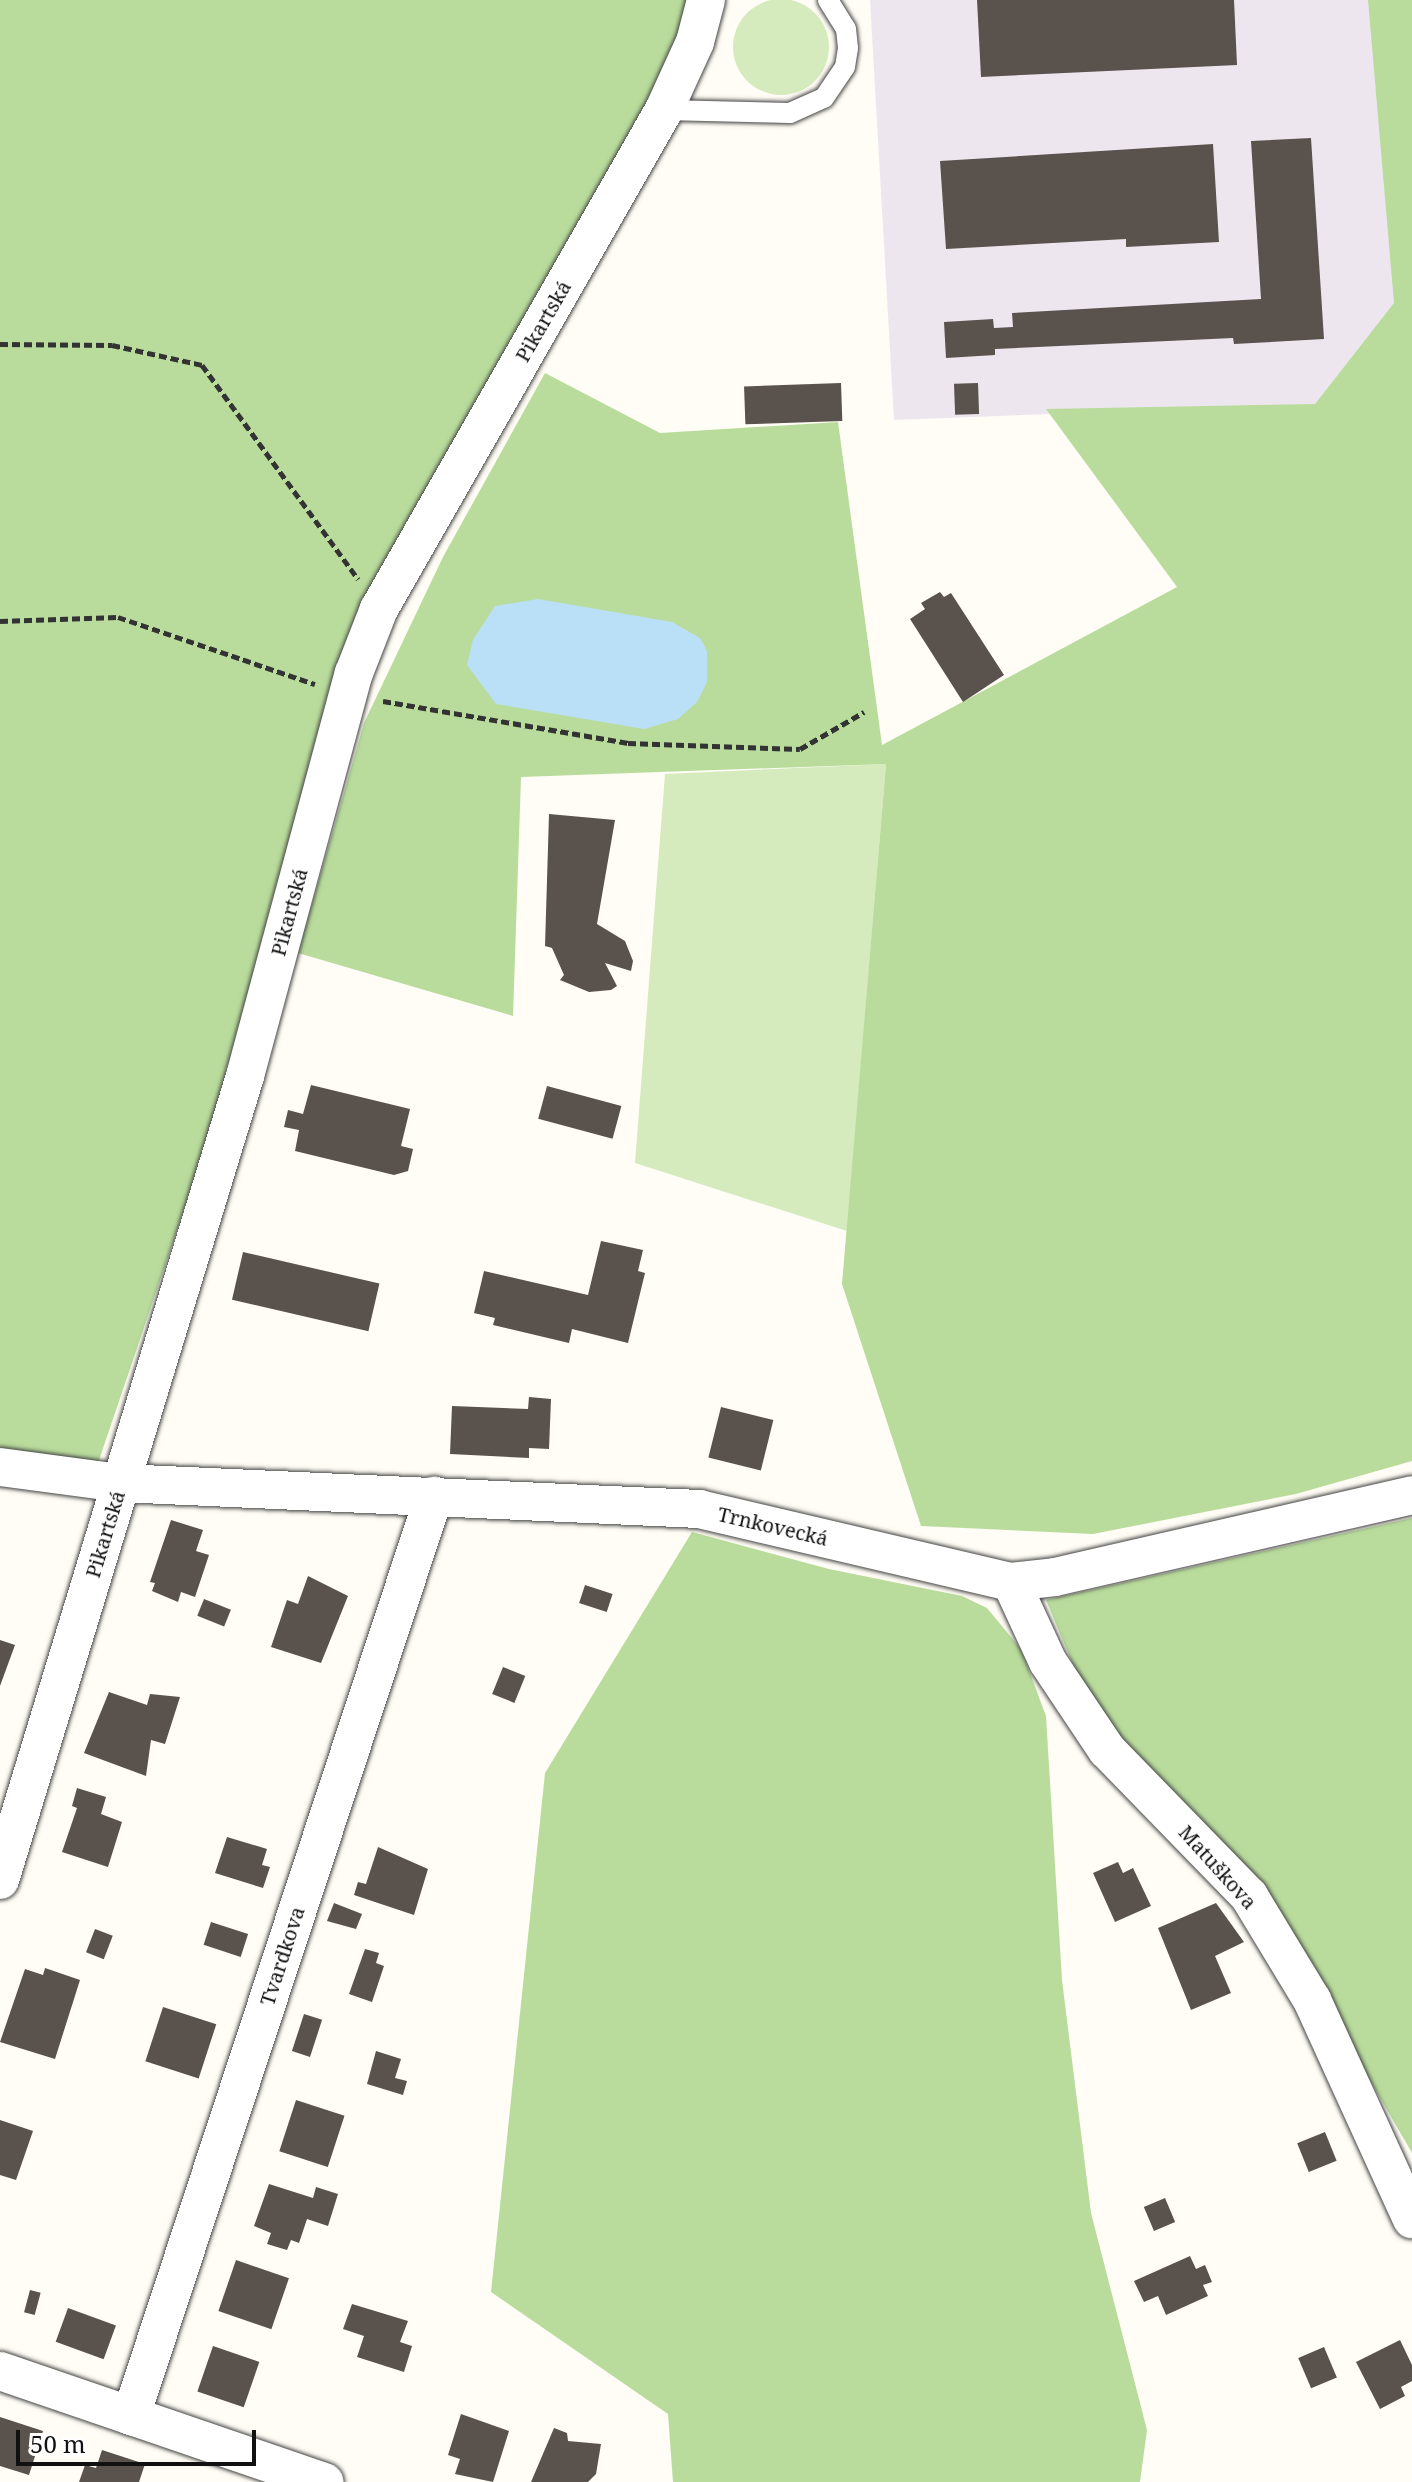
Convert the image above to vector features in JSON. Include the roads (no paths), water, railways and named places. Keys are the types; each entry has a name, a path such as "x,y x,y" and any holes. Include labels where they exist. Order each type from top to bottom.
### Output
{"street":[{"name":"Pikartská","path":"0,1880 245,1076 348,696 379,609 664,110 695,42 706,0"},
{"name":"Trnkovecká","path":"0,1467 120,1483 699,1509 1011,1582 1055,1577 1412,1495"},
{"name":"Tvardkova","path":"131,2416 434,1496"},
{"name":"Matuškova","path":"1011,1582 1048,1662 1107,1750 1249,1896 1312,2000 1412,2219"},
{"path":"0,2371 325,2482"}],"lane":[{"path":"664,110 790,113 808,108 824,98 845,67 846,29 828,0"}],"water":[{"path":"538,599 672,622 700,638 707,651 707,682 697,702 678,719 644,729 496,704 467,665 473,640 495,606"}]}
